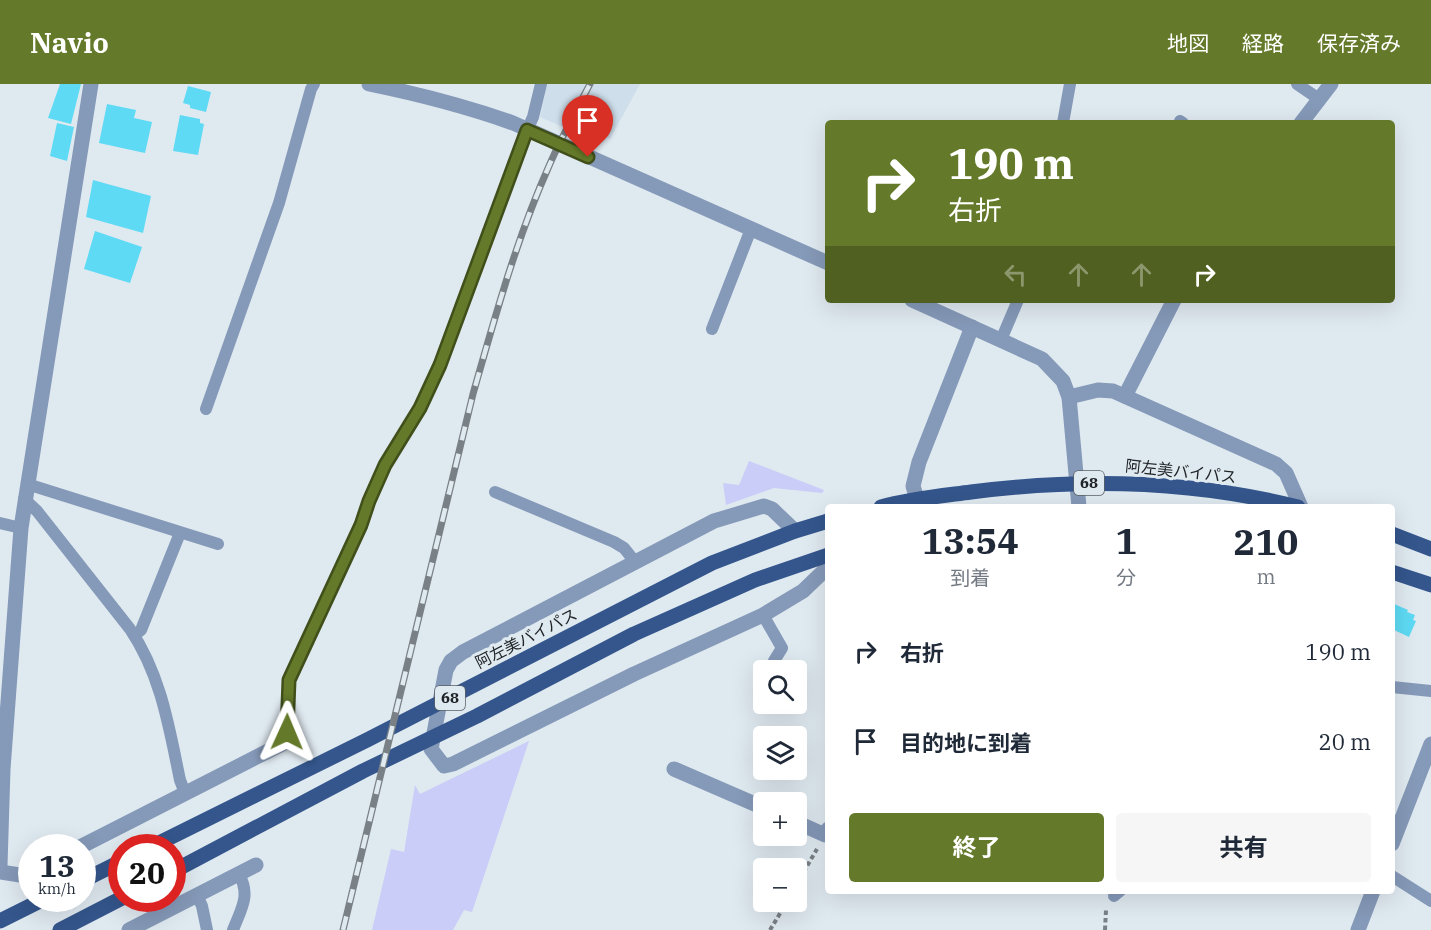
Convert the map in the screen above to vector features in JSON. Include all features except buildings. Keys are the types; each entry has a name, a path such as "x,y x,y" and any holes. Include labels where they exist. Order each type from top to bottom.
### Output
{"main road":[{"name":"阿左美バイパス","path":"896,504 1035,484 1076,483 1190,488 1285,504"},
{"name":"阿左美バイパス","path":"177,834 712,563 825,522"},
{"path":"1395,535 1431,549"},
{"name":"68","path":"186,865 363,771 477,716 634,634 755,580 825,556"},
{"path":"1395,573 1431,585"},
{"path":"60,930 108,905"},
{"path":"0,921 18,912"}],"street":[{"path":"0,865 6,643 26,492 91,84"},
{"path":"369,84 454,104 527,130 825,262"},
{"path":"1303,120 1331,84"},
{"path":"919,303 1042,359 1063,381 1069,397 1079,504"},
{"path":"1125,396 1172,303"},
{"path":"917,500 913,486 919,462 972,327"},
{"path":"1069,397 1098,390 1113,391 1276,464 1286,472 1298,504"},
{"path":"795,531 772,509 764,506 714,521 463,652 451,661 446,670 431,749 444,766 453,764 634,674 763,615 803,591 825,570"},
{"path":"96,839 282,744"},
{"path":"1395,836 1431,744"},
{"path":"674,769 753,803"},
{"path":"807,826 825,832"},
{"path":"129,930 256,865"},
{"path":"0,872 18,875"},
{"path":"1358,930 1372,894"}],"lane":[{"path":"206,409 279,203 314,84"},
{"path":"282,744 287,732 289,680 361,525 385,465 420,408 440,365 533,117 541,84"},
{"path":"1064,120 1070,84"},
{"path":"1297,84 1319,99"},
{"path":"712,329 751,229"},
{"path":"1001,340 1017,303"},
{"path":"26,492 218,544"},
{"path":"26,492 31,504 135,635 154,672 162,695 180,780 185,793"},
{"path":"495,492 614,542 624,548 636,563"},
{"path":"0,523 21,528"},
{"path":"135,635 141,630 180,533"},
{"path":"763,615 782,648 775,660"},
{"path":"1395,687 1431,691"},
{"path":"233,930 245,899 246,890 239,874"},
{"path":"1395,878 1431,901"},
{"path":"197,896 202,906 207,930"}],"path":[{"path":"807,866 825,834"},
{"path":"770,930 781,912"}],"shaded area":[{"path":"547,84 640,84 610,139 595,136 590,139 540,117"},
{"path":"749,461 824,490 822,493 774,488 726,505 723,483 739,485"},
{"path":"529,741 472,912 464,910 453,930 372,930 391,849 404,852 415,785 420,794"}],"railway":[{"path":"343,930 473,394 516,250 537,194 558,145 590,84"}],"route":[{"path":"287,732 289,680 361,525 385,465 420,408 440,365 527,130 588,157"}]}
